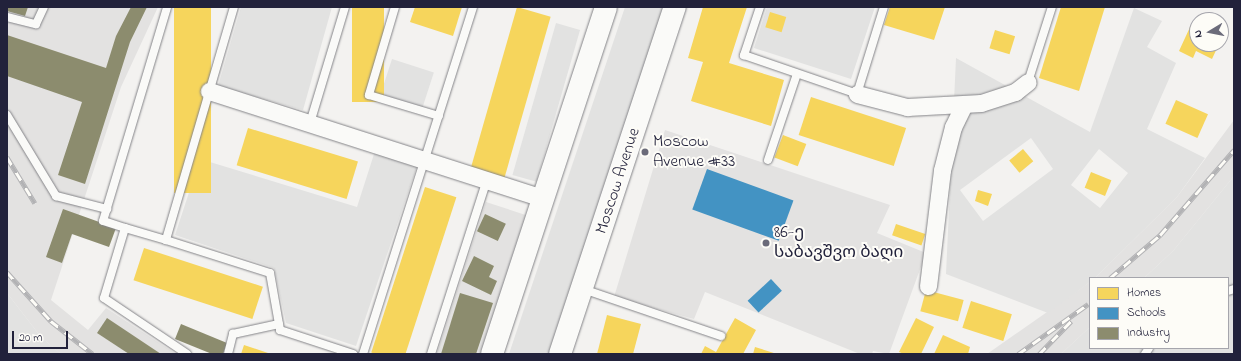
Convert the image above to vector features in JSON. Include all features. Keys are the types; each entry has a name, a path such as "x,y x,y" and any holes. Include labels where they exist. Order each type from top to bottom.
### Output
{"main road":[{"path":"492,354 606,7"},
{"name":"Moscow Avenue","path":"560,354 675,7"}],"street":[{"path":"857,94 907,107 981,103 1015,92 1028,82"},
{"path":"209,91 543,198"},
{"path":"928,286 942,170 953,127 964,104"}],"lane":[{"path":"7,17 36,24 44,7"},
{"path":"168,7 103,221 270,273 280,330 353,354"},
{"path":"166,240 234,7"},
{"path":"310,124 345,7"},
{"path":"395,7 369,95 439,116"},
{"path":"363,354 473,7"},
{"path":"760,7 744,56 857,94 884,7"},
{"path":"1028,82 1052,7"},
{"path":"768,160 797,74"},
{"path":"7,115 56,196 107,209"},
{"path":"431,354 487,180"},
{"path":"125,228 104,298 186,354"},
{"path":"582,289 721,336"},
{"path":"228,354 233,334 279,324"}],"shaded area":[{"path":"7,7 158,7 121,87 51,300 88,330 106,308 176,354 61,354 41,337 7,293"},
{"path":"241,7 332,7 303,110 218,86"},
{"path":"625,7 664,7 552,354 509,354"},
{"path":"767,7 875,7 851,79 754,48"},
{"path":"1134,8 1162,21 1147,47 1176,63 1147,129 1205,158 1177,197 1096,277 1089,277 1089,283 1048,313 946,274 956,58 1090,132","holes":["1031,138 1053,169 983,221 960,190","1099,149 1128,173 1100,208 1071,185"]},
{"path":"556,23 580,30 536,182 512,175"},
{"path":"392,59 434,73 422,108 381,94"},
{"path":"1234,120 1234,176 1173,251 1145,277 1096,277 1177,197"},
{"name":"86-ე საბავშვო ბაღი","path":"665,130 890,205 877,233 926,253 889,354 873,351 872,354 860,354 705,292 694,319 614,297"},
{"path":"375,151 417,166 356,346 286,323 274,268 175,235 200,159 357,207"},
{"path":"1234,176 1234,354 1061,354 1089,328 1089,349 1229,349 1229,277 1145,277 1173,251"},
{"path":"486,202 533,217 488,354 437,354"},
{"path":"1089,283 1089,328 1061,354 987,354"},
{"path":"7,293 41,337 61,354 7,354"}],"building: Homes":[{"path":"174,7 211,7 211,193 174,193"},
{"path":"352,7 384,7 384,102 352,102"},
{"path":"415,7 462,7 453,36 410,22"},
{"path":"517,7 551,17 505,177 471,168"},
{"path":"703,7 747,7 729,63 784,80 771,126 691,101 703,62 688,58"},
{"path":"890,7 945,7 934,40 884,25"},
{"path":"1061,7 1105,7 1079,91 1039,78"},
{"path":"770,12 786,17 782,32 765,27"},
{"path":"1189,29 1189,52 1196,52 1193,58 1179,51"},
{"path":"995,30 1015,36 1010,54 989,48"},
{"path":"1198,52 1215,52 1212,59"},
{"path":"811,97 906,128 894,166 799,135"},
{"path":"1176,100 1208,114 1197,138 1165,124"},
{"path":"248,128 358,162 347,199 237,165"},
{"path":"783,135 806,144 798,166 774,157"},
{"path":"1023,149 1033,161 1019,173 1009,161"},
{"path":"1091,172 1111,180 1105,196 1085,188"},
{"path":"425,187 456,197 405,354 376,354 371,352"},
{"path":"978,190 992,194 988,206 975,201"},
{"path":"896,224 925,234 921,245 892,235"},
{"path":"144,248 263,287 252,319 133,280"},
{"path":"926,290 964,300 958,321 920,311"},
{"path":"971,301 1012,314 1003,341 962,328"},
{"path":"607,315 641,324 633,354 597,354"},
{"path":"735,318 756,330 743,354 701,354 705,346 716,352"},
{"path":"916,318 934,327 921,354 904,354 899,352"},
{"path":"943,335 970,347 968,354 934,354"},
{"path":"244,345 271,354 241,354"},
{"path":"755,347 777,354 753,354"}],"building: Schools":[{"path":"707,169 793,200 779,241 692,209"},
{"path":"771,279 782,291 759,313 748,301"}],"building: Industry":[{"path":"7,7 28,7 25,16 7,11"},
{"path":"131,7 147,7 130,42 85,184 58,175 82,102 7,76 7,35 106,68 116,36"},
{"path":"63,209 116,228 109,247 72,234 62,263 46,257"},
{"path":"485,214 506,224 498,241 477,231"},
{"path":"474,256 494,266 489,277 497,281 491,295 462,281"},
{"path":"460,293 493,303 476,354 441,354"},
{"path":"107,318 161,354 129,354 97,333"},
{"path":"181,324 227,343 223,354 212,354 175,339"}],"railway":[{"path":"1111,277 1160,235 1234,150"},
{"path":"7,157 35,203"},
{"path":"7,272 51,321 93,354"},
{"path":"1018,354 1088,304"},
{"path":"1039,354 1071,321"}],"place":[{"name":"Moscow Avenue #33","path":"645,152"},
{"name":"86-ე საბავშვო ბაღი","path":"766,243"}]}
